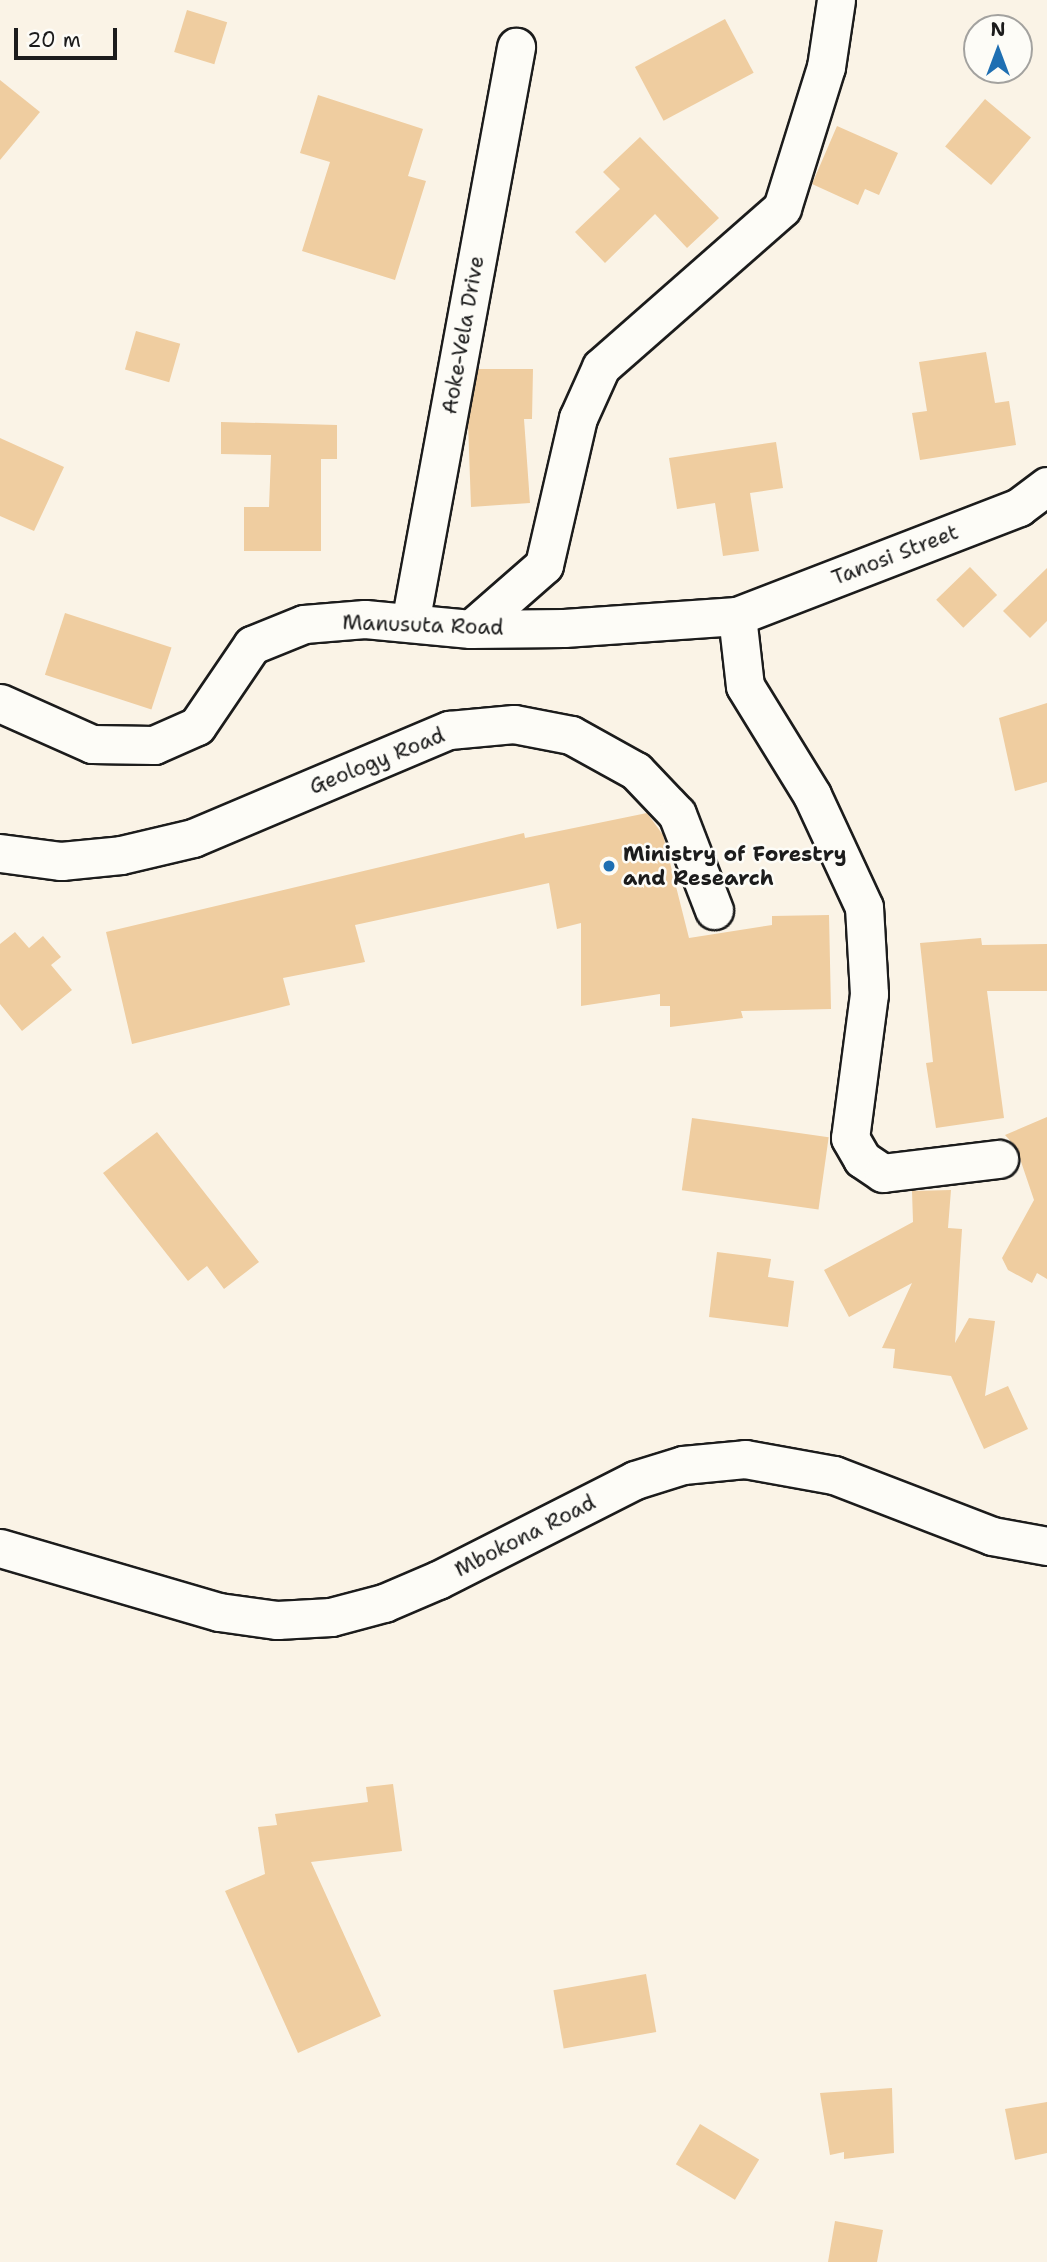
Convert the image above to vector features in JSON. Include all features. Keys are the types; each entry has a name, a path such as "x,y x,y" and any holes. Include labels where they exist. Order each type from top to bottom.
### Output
{"street":[{"path":"471,629 544,565 578,418 601,368 782,208 826,68 836,0"},
{"name":"Aoke-Vela Drive","path":"410,623 516,47"},
{"name":"Tanosi Street","path":"737,616 1019,508 1047,486"},
{"path":"737,616 745,686 812,796 864,907 869,995 850,1138 862,1160 883,1173 999,1160"},
{"name":"Manusuta Road","path":"0,704 92,744 154,745 197,726 252,645 304,624 365,619 471,629 737,616"},
{"name":"Geology Road","path":"0,853 61,861 121,855 193,838 449,730 514,724 571,735 636,771 677,814 714,910"},
{"name":"Mbokona Road","path":"0,1548 219,1612 277,1620 331,1617 384,1603 438,1580 635,1480 683,1465 745,1460 834,1475 992,1536 1047,1546"}],"building":[{"path":"187,10 227,22 214,64 174,52"},
{"path":"725,19 754,73 664,121 635,67"},
{"path":"0,80 40,112 0,160"},
{"path":"318,95 423,129 408,176 426,181 395,280 302,251 330,162 300,153"},
{"path":"985,99 1031,138 991,185 945,146"},
{"path":"837,126 898,153 879,195 865,189 858,205 812,184"},
{"path":"640,137 719,218 687,248 655,214 605,263 575,232 620,189 603,172"},
{"path":"136,331 180,344 169,382 125,369"},
{"path":"986,352 995,403 1009,401 1016,445 920,460 912,413 927,411 919,362"},
{"path":"478,369 533,369 532,419 524,419 530,503 471,507 468,422"},
{"path":"221,422 337,425 337,459 321,459 321,551 244,551 244,507 269,507 271,455 221,454"},
{"path":"0,438 64,467 34,531 0,516"},
{"path":"776,442 783,488 750,493 759,551 723,556 715,503 677,509 669,458"},
{"path":"970,567 997,595 963,628 936,600"},
{"path":"1047,568 1047,621 1030,638 1003,611"},
{"path":"65,613 172,648 151,709 45,675"},
{"path":"1047,703 1047,782 1015,791 999,718"},
{"path":"647,813 663,835 689,938 772,925 772,916 829,915 831,1009 741,1011 743,1018 670,1027 670,1006 660,1006 660,994 581,1006 581,923 557,929 549,883 355,925 365,962 283,978 290,1005 132,1044 106,932 524,833 525,838"},
{"path":"15,932 29,948 43,936 61,957 51,965 72,990 22,1031 0,1004 0,944"},
{"path":"981,938 982,945 1047,944 1047,991 987,991 1004,1118 936,1128 926,1063 933,1062 920,943"},
{"path":"1047,1117 1047,1279 1037,1273 1032,1283 1008,1270 1002,1258 1034,1200 1016,1147 1005,1135"},
{"path":"692,1118 829,1137 818,1209 682,1190"},
{"path":"157,1132 259,1262 224,1289 207,1266 188,1281 103,1173"},
{"path":"951,1190 948,1228 962,1229 955,1343 969,1318 995,1321 985,1396 1008,1386 1028,1429 984,1449 951,1376 893,1368 895,1349 882,1348 912,1283 849,1317 824,1270 913,1222 912,1191"},
{"path":"717,1252 771,1259 768,1277 794,1281 788,1327 709,1317"},
{"path":"393,1784 402,1851 311,1862 381,2016 298,2053 225,1891 265,1874 258,1827 277,1825 275,1814 368,1802 366,1787"},
{"path":"646,1974 656,2032 564,2048 553,1990"},
{"path":"892,2088 894,2153 844,2159 844,2152 830,2155 820,2093"},
{"path":"1047,2102 1047,2153 1015,2160 1005,2109"},
{"path":"700,2124 759,2160 735,2200 676,2164"},
{"path":"835,2221 883,2230 877,2262 828,2262"}],"place":[{"name":"Ministry of Forestry and Research","path":"609,866"}]}
